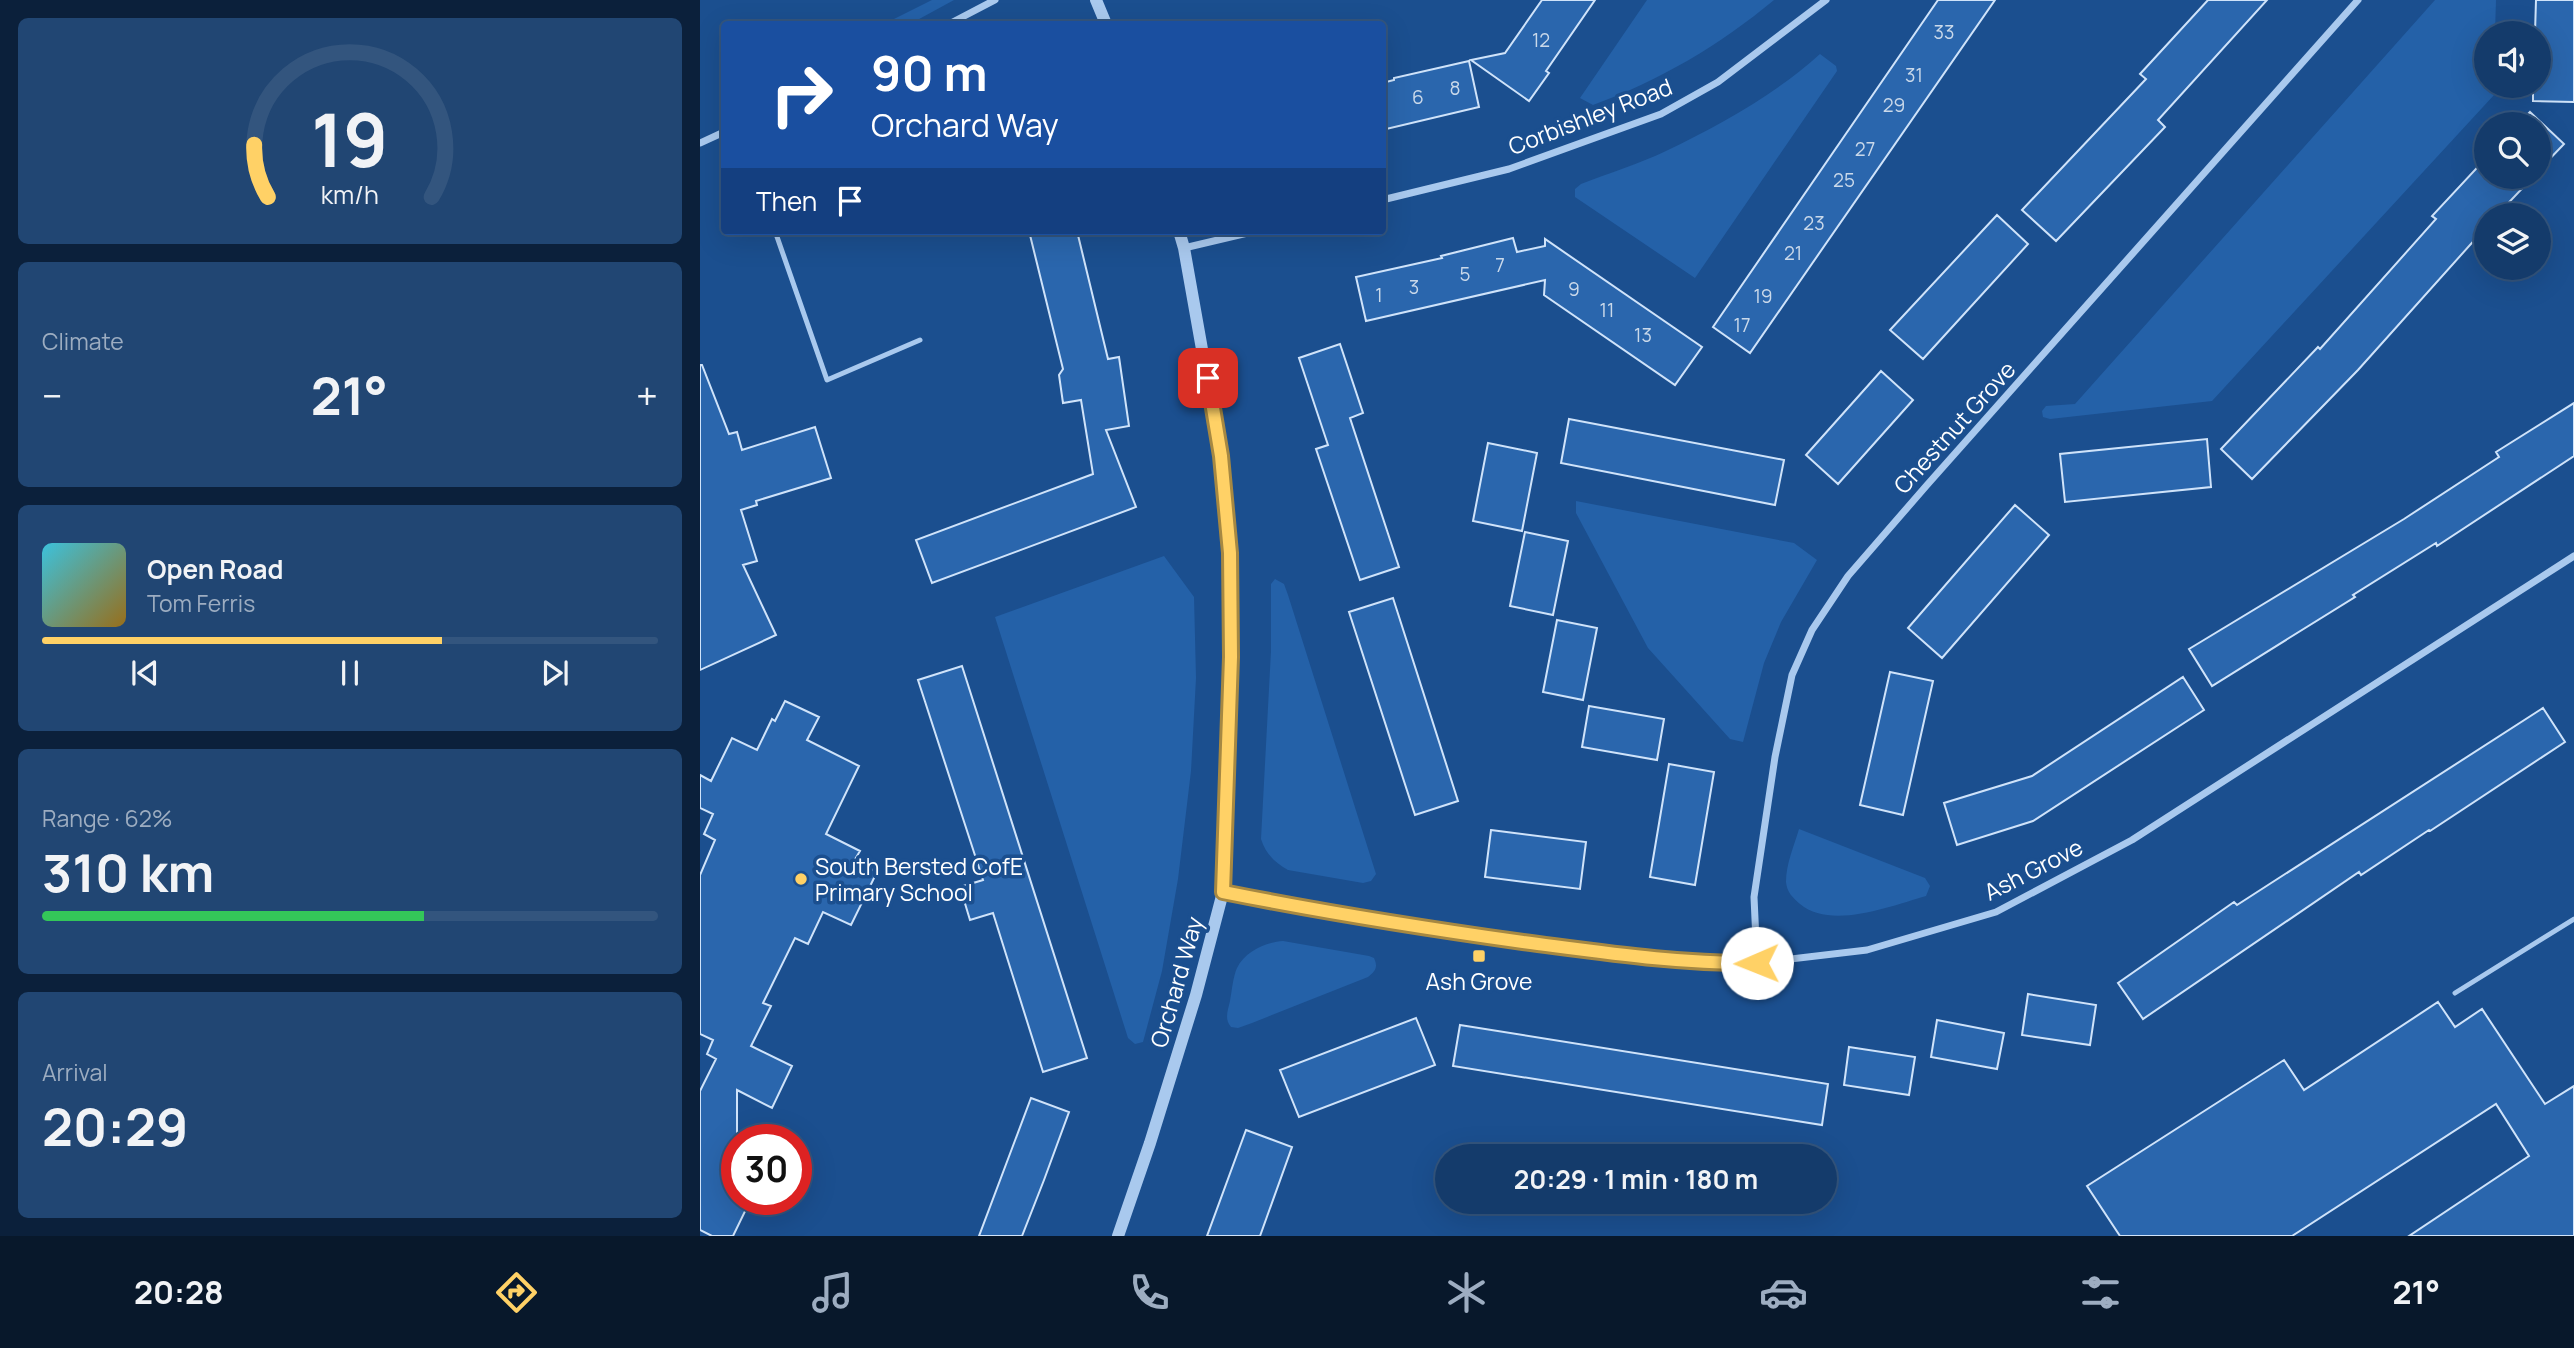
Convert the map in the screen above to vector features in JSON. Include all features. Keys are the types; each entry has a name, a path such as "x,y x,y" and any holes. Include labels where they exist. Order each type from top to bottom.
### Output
{"street":[{"path":"955,21 995,0"},
{"path":"1096,0 1105,21"},
{"name":"Corbishley Road","path":"1386,199 1509,169 1661,114 1718,82 1826,0"},
{"name":"Chestnut Grove","path":"1757,963 1754,897 1775,757 1793,675 1812,630 1848,576 2358,0"},
{"path":"700,143 721,133"},
{"name":"Orchard Way","path":"1118,1236 1196,995 1223,892 1231,657 1229,527 1221,456 1180,235"},
{"path":"1184,248 1239,235"},
{"name":"Ash Grove","path":"1223,892 1338,914 1622,956 1709,964 1757,963 1867,950 1996,912 2132,840 2574,556"}],"lane":[{"path":"776,235 827,380 920,340"},
{"path":"2455,993 2574,919"}],"shaded area":[{"path":"932,0 954,0 916,21 890,21"},
{"path":"1647,0 1774,0 1710,47 1642,85 1593,105 1580,98"},
{"path":"2435,0 2496,0 2495,21 2474,21 2474,98 2491,98 2478,112 2474,112 2474,117 2212,401 2050,419 2043,417 2042,411 2046,406 2075,404"},
{"path":"1820,54 1836,66 1837,71 1695,278 1575,197 1575,189 1581,184 1656,156 1727,119 1785,82"},
{"path":"1576,501 1794,543 1817,560 1781,622 1764,663 1743,742 1730,739 1648,648 1576,513"},
{"path":"1164,556 1194,597 1196,678 1191,771 1178,879 1162,971 1143,1042 1135,1044 1128,1038 995,617"},
{"path":"1275,579 1284,584 1288,595 1376,874 1371,881 1363,883 1288,870 1271,857 1261,839 1271,651 1271,584"},
{"path":"1799,829 1925,878 1930,886 1926,896 1862,914 1844,916 1813,912 1795,899 1787,886 1786,875"},
{"path":"1283,941 1369,956 1374,958 1376,969 1368,977 1252,1023 1238,1028 1231,1027 1228,1011 1237,968 1245,957 1257,948"}],"building":[{"path":"1542,0 1595,0 1546,71 1549,73 1529,101 1471,60 1505,53"},
{"path":"1938,0 1995,0 1750,353 1713,327"},
{"path":"2208,0 2267,0 2158,120 2165,127 2056,241 2022,210 2146,79 2140,74"},
{"path":"2536,0 2574,0 2574,102 2533,101 2533,98 2551,98 2551,21 2535,21"},
{"path":"1469,61 1479,107 1386,129 1386,82"},
{"path":"2551,132 2564,144 2551,158"},
{"path":"2474,171 2474,189 2522,189 2508,203 2474,203 2474,241 2358,370 2252,479 2221,449 2318,347 2320,349 2436,219 2432,216"},
{"path":"1997,215 2028,244 1923,359 1890,330"},
{"path":"1030,235 1078,235 1108,359 1119,357 1129,426 1106,430 1136,507 932,583 916,540 1093,474 1081,400 1063,403 1059,375 1063,369"},
{"path":"1513,238 1517,252 1545,246 1545,239 1702,347 1675,385 1544,295 1545,280 1366,321 1356,277 1442,258 1441,256"},
{"path":"1340,344 1363,413 1350,418 1399,567 1360,580 1316,449 1328,445 1299,358"},
{"path":"700,365 729,434 737,432 742,450 815,427 831,478 756,501 757,505 741,510 757,561 743,565 776,635 700,670"},
{"path":"1881,371 1913,400 1838,484 1806,455"},
{"path":"2574,403 2574,456 2437,546 2436,543 2212,686 2189,649 2404,519 2499,457 2496,452"},
{"path":"1569,419 1784,460 1775,505 1561,463"},
{"path":"2207,439 2211,487 2065,502 2060,454"},
{"path":"1488,443 1537,453 1522,531 1473,521"},
{"path":"2015,505 2049,535 1942,658 1908,628"},
{"path":"1525,532 1568,541 1553,615 1510,606"},
{"path":"1393,598 1458,801 1415,815 1349,612"},
{"path":"1557,620 1597,628 1583,700 1543,692"},
{"path":"962,666 1087,1058 1043,1072 993,913 970,920 960,887 983,880 918,680"},
{"path":"1890,672 1933,681 1903,815 1860,805"},
{"path":"2183,677 2204,710 2033,821 1957,845 1944,803 2032,776"},
{"path":"785,701 819,717 807,740 859,766 826,834 860,851 854,861 877,872 851,925 823,912 808,944 795,938 763,1003 771,1006 751,1046 792,1066 772,1108 737,1090 737,1124 721,1124 721,1215 743,1215 733,1236 712,1236 700,1230 700,1091 716,1059 707,1054 713,1040 700,1034 700,875 715,840 704,834 713,814 700,808 700,775 711,781 732,738 757,750 772,719 775,721"},
{"path":"1589,706 1664,719 1657,760 1582,747"},
{"path":"2543,708 2565,742 2361,875 2359,872 2143,1019 2118,983 2234,902 2237,905"},
{"path":"1669,764 1714,772 1695,885 1650,877"},
{"path":"1491,830 1586,842 1580,889 1485,877"},
{"path":"2028,994 2096,1005 2090,1045 2022,1035"},
{"path":"2438,1002 2455,1027 2482,1009 2545,1104 2574,1086 2574,1236 2409,1236 2529,1156 2496,1104 2292,1236 2120,1236 2087,1186 2284,1060 2304,1090"},
{"path":"1416,1018 1435,1065 1299,1117 1280,1070"},
{"path":"1937,1020 2004,1033 1997,1069 1931,1057"},
{"path":"1460,1025 1828,1084 1822,1125 1453,1066"},
{"path":"1849,1047 1915,1057 1909,1095 1844,1085"},
{"path":"1031,1098 1069,1112 1044,1180 1022,1236 979,1236"},
{"path":"1246,1130 1292,1147 1260,1236 1207,1236"}],"place":[{"name":"South Bersted CofE Primary School","path":"801,879"},
{"name":"Ash Grove","path":"1479,956"}],"route":[{"path":"1208,378 1221,456 1230,553 1231,657 1223,892 1338,914 1635,957 1709,964 1757,963"}]}
